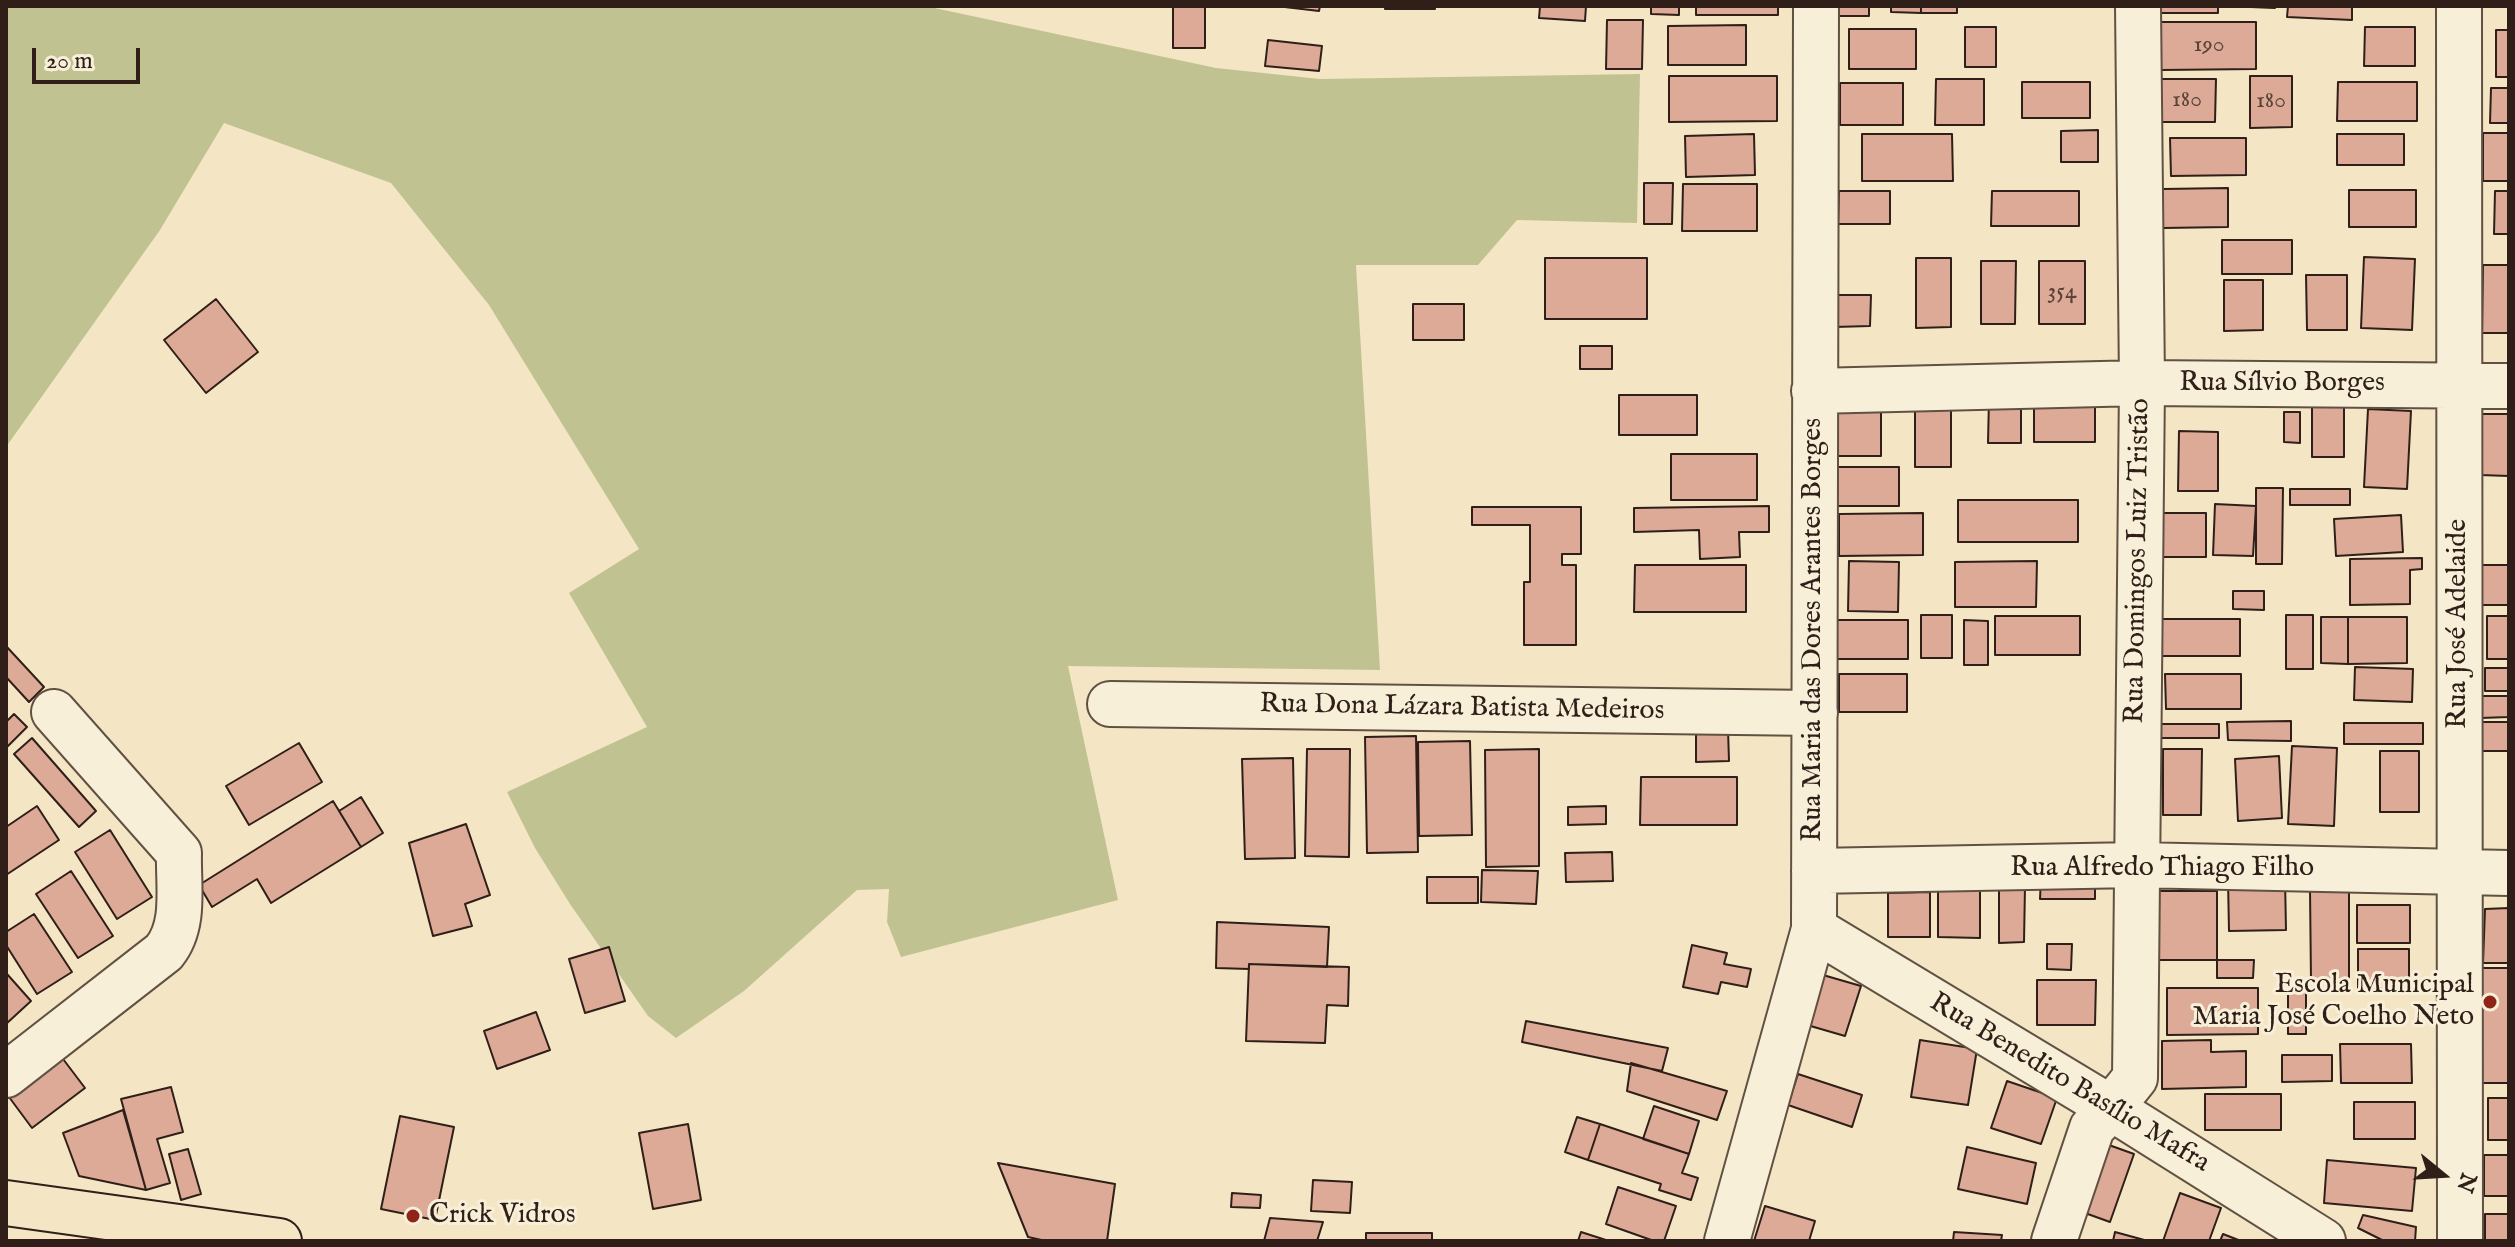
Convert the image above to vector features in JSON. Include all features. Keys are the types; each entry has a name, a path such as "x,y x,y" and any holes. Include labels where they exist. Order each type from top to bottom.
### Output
{"main road":[{"path":"6,1203 279,1241"}],"street":[{"name":"Rua Maria das Dores Arantes Borges","path":"1727,1241 1814,929 1816,6"},
{"name":"Rua Domingos Luiz Tristão","path":"2054,1241 2092,1128 2135,1078 2142,383 2138,6"},
{"name":"Rua José Adelaide","path":"2459,6 2460,1241"},
{"name":"Rua Sílvio Borges","path":"1814,391 2142,383 2509,386"},
{"name":"Rua Dona Lázara Batista Medeiros","path":"1110,704 1815,713"},
{"path":"6,1075 164,952 173,940 178,921 179,853 54,712"},
{"name":"Rua Alfredo Thiago Filho","path":"1814,871 2136,865 2509,873"},
{"name":"Rua Benedito Basílio Mafra","path":"1814,929 2111,1108 2323,1241"}],"green space":[{"path":"6,6 925,6 1216,68 1320,79 1640,74 1637,223 1517,220 1478,265 1356,265 1380,670 1068,666 1118,900 901,957 887,922 889,889 857,890 744,991 676,1038 648,1016 570,904 535,848 507,792 647,727 569,593 639,549 489,305 391,183 224,123 160,230 6,447"}],"building":[{"path":"1173,6 1205,6 1205,48 1173,48"},
{"path":"1276,6 1320,6 1319,11"},
{"path":"1385,6 1435,6 1435,9 1385,9"},
{"path":"1540,6 1586,6 1585,21 1539,18"},
{"path":"1651,6 1679,6 1679,15 1651,14"},
{"path":"1696,6 1778,6 1778,15 1696,15"},
{"path":"1832,6 1869,6 1869,16 1832,16"},
{"path":"1891,6 1921,6 1921,13 1891,12"},
{"path":"1921,6 1957,6 1957,13 1921,13"},
{"path":"2157,6 2218,6 2218,13 2157,13"},
{"path":"2226,6 2275,6 2275,8"},
{"path":"2288,6 2352,6 2352,20 2287,17"},
{"path":"1607,20 1643,20 1642,69 1606,69"},
{"path":"2161,22 2256,22 2256,69 2161,70"},
{"path":"1746,25 1746,65 1668,65 1668,26"},
{"path":"1965,27 1996,27 1996,67 1965,67"},
{"path":"2365,27 2415,27 2415,66 2364,66"},
{"path":"1849,29 1916,29 1916,69 1849,69"},
{"path":"2496,30 2509,30 2509,77 2496,77"},
{"path":"1268,40 1322,46 1319,71 1265,66"},
{"path":"1669,76 1777,76 1777,121 1669,122"},
{"path":"2250,76 2292,76 2292,127 2250,128"},
{"path":"1936,79 1984,79 1984,125 1935,125"},
{"path":"2159,79 2216,79 2215,122 2159,122"},
{"path":"2022,82 2090,82 2090,118 2022,118"},
{"path":"2338,82 2417,82 2417,121 2337,121"},
{"path":"1840,83 1903,83 1903,125 1840,125"},
{"path":"2491,88 2509,88 2509,123 2490,123"},
{"path":"2098,130 2098,162 2061,162 2061,131"},
{"path":"2483,133 2509,133 2509,181 2483,181"},
{"path":"1754,134 1755,175 1686,177 1685,136"},
{"path":"1862,134 1952,134 1953,181 1862,181"},
{"path":"2337,134 2404,134 2404,165 2337,165"},
{"path":"2170,138 2246,138 2246,175 2171,176"},
{"path":"1644,183 1673,183 1672,224 1644,224"},
{"path":"1683,184 1757,184 1757,231 1682,231"},
{"path":"2228,188 2228,227 2163,228 2163,189"},
{"path":"2349,190 2416,190 2416,227 2349,227"},
{"path":"1839,191 1890,191 1890,224 1838,224"},
{"path":"1992,191 2079,191 2079,226 1991,226"},
{"path":"2495,191 2509,191 2509,234 2494,234"},
{"path":"2222,240 2292,240 2292,274 2222,274"},
{"path":"2364,257 2415,259 2412,330 2361,328"},
{"path":"1545,258 1647,258 1647,319 1545,319"},
{"path":"1916,258 1951,258 1951,327 1916,328"},
{"path":"1981,261 2016,261 2015,324 1981,324"},
{"path":"2039,261 2085,261 2085,324 2039,324"},
{"path":"2483,265 2509,265 2509,333 2482,333"},
{"path":"2306,275 2347,275 2347,330 2307,330"},
{"path":"2224,280 2263,280 2263,330 2224,331"},
{"path":"1834,295 1871,295 1870,326 1834,327"},
{"path":"216,299 258,352 206,393 164,340"},
{"path":"1413,304 1464,304 1464,340 1413,340"},
{"path":"1580,346 1612,346 1612,369 1580,369"},
{"path":"1619,395 1697,395 1697,435 1619,435"},
{"path":"1989,398 2021,398 2021,443 1988,443"},
{"path":"2034,400 2095,400 2095,442 2034,442"},
{"path":"1915,405 1951,405 1951,467 1915,467"},
{"path":"1837,406 1881,406 1881,456 1837,456"},
{"path":"2312,406 2344,406 2344,457 2312,457"},
{"path":"2368,409 2411,411 2407,489 2364,487"},
{"path":"2284,412 2300,412 2300,443 2284,442"},
{"path":"2481,414 2509,414 2509,476 2480,475"},
{"path":"2179,431 2218,432 2218,491 2178,491"},
{"path":"1671,454 1757,454 1757,500 1671,500"},
{"path":"1832,467 1899,467 1899,506 1831,506"},
{"path":"2256,488 2283,488 2282,564 2256,564"},
{"path":"2290,489 2350,489 2350,505 2290,505"},
{"path":"1958,500 2078,500 2078,542 1958,542"},
{"path":"2215,504 2256,506 2253,556 2213,555"},
{"path":"1769,506 1769,532 1739,532 1740,557 1700,559 1699,530 1634,532 1634,508"},
{"path":"1472,507 1581,507 1581,554 1562,554 1562,565 1576,565 1576,645 1524,645 1524,582 1530,582 1530,525 1472,525"},
{"path":"1923,513 1923,555 1839,556 1839,514"},
{"path":"2160,513 2206,513 2206,557 2160,557"},
{"path":"2401,515 2403,552 2336,556 2334,519"},
{"path":"2422,558 2422,569 2410,570 2410,604 2350,605 2350,559"},
{"path":"1849,561 1899,562 1898,612 1848,611"},
{"path":"2037,561 2036,607 1955,607 1955,562"},
{"path":"1635,565 1746,565 1746,612 1634,612"},
{"path":"2481,565 2509,565 2509,605 2482,605"},
{"path":"2233,591 2264,591 2264,610 2233,609"},
{"path":"1921,615 1952,615 1952,658 1921,658"},
{"path":"2286,615 2313,615 2313,669 2286,669"},
{"path":"1995,616 2080,616 2080,655 1995,655"},
{"path":"2487,616 2509,616 2509,659 2487,659"},
{"path":"2321,617 2348,617 2348,664 2321,663"},
{"path":"2348,617 2407,617 2407,663 2348,664"},
{"path":"2157,619 2240,619 2240,656 2157,656"},
{"path":"1833,620 1908,620 1908,659 1833,659"},
{"path":"1964,620 1988,621 1988,665 1964,665"},
{"path":"6,646 44,687 29,702 6,677"},
{"path":"2355,667 2413,669 2412,702 2354,700"},
{"path":"2485,668 2509,668 2509,691 2485,691"},
{"path":"1839,674 1907,674 1907,712 1839,712"},
{"path":"2165,674 2241,674 2241,709 2166,709"},
{"path":"2480,696 2509,696 2509,717 2480,718"},
{"path":"14,714 27,727 6,748 6,722"},
{"path":"2291,721 2291,741 2228,740 2227,722"},
{"path":"2482,722 2509,722 2509,751 2482,751"},
{"path":"2344,723 2423,723 2423,744 2344,744"},
{"path":"2160,724 2219,724 2219,738 2160,738"},
{"path":"1696,729 1728,729 1729,761 1696,762"},
{"path":"1416,736 1418,852 1367,853 1365,737"},
{"path":"32,738 96,811 79,827 14,754"},
{"path":"1470,741 1472,835 1419,836 1418,742"},
{"path":"299,743 322,782 249,825 226,786"},
{"path":"2292,746 2337,748 2334,826 2288,824"},
{"path":"1307,749 1350,749 1349,857 1305,856"},
{"path":"1539,749 1539,866 1486,867 1485,750"},
{"path":"2163,749 2202,749 2201,815 2163,815"},
{"path":"2380,751 2419,751 2419,812 2380,812"},
{"path":"2279,756 2282,818 2238,821 2235,759"},
{"path":"1293,758 1295,858 1245,859 1242,759"},
{"path":"1641,777 1737,777 1737,825 1640,825"},
{"path":"361,797 383,833 361,847 339,811"},
{"path":"333,801 361,847 271,903 257,879 212,907 199,885"},
{"path":"37,806 59,840 6,875 6,827"},
{"path":"1606,806 1606,824 1568,825 1568,807"},
{"path":"466,824 490,895 465,904 472,926 433,936 409,843"},
{"path":"110,830 152,897 117,919 75,852"},
{"path":"1612,852 1613,881 1566,882 1565,853"},
{"path":"1482,870 1538,871 1536,904 1481,902"},
{"path":"71,871 113,936 78,958 36,894"},
{"path":"1427,877 1478,877 1478,903 1427,903"},
{"path":"2041,877 2095,877 2095,899 2040,899"},
{"path":"2285,878 2286,930 2229,931 2228,880"},
{"path":"1938,881 1980,881 1980,938 1938,937"},
{"path":"1999,886 2025,886 2024,942 1999,943"},
{"path":"2310,890 2349,890 2349,981 2311,982"},
{"path":"2149,891 2217,891 2217,960 2149,960"},
{"path":"1930,892 1930,937 1888,937 1888,893"},
{"path":"2357,905 2410,905 2410,943 2357,943"},
{"path":"2509,908 2509,963 2483,963 2485,909"},
{"path":"34,914 72,972 37,994 6,945 6,932"},
{"path":"1217,922 1329,927 1327,967 1249,964 1249,969 1216,968"},
{"path":"2047,944 2072,944 2071,970 2047,969"},
{"path":"1692,945 1727,953 1724,964 1751,969 1747,987 1721,982 1718,994 1683,987"},
{"path":"609,947 625,1001 585,1013 569,959"},
{"path":"2358,949 2409,949 2409,987 2358,988"},
{"path":"2217,960 2254,960 2253,978 2217,978"},
{"path":"1249,964 1349,967 1348,1006 1327,1005 1325,1043 1246,1041"},
{"path":"2481,968 2509,968 2509,1083 2481,1083"},
{"path":"6,975 31,1001 6,1024"},
{"path":"1823,975 1861,986 1845,1036 1807,1025"},
{"path":"2037,980 2096,980 2095,1025 2037,1025"},
{"path":"2167,988 2258,988 2258,1034 2167,1035"},
{"path":"2288,988 2306,988 2306,1034 2288,1034"},
{"path":"536,1012 550,1050 497,1069 484,1031"},
{"path":"1526,1021 1668,1048 1662,1071 1522,1042"},
{"path":"1920,1040 1977,1049 1968,1105 1911,1097"},
{"path":"2211,1040 2211,1052 2246,1051 2246,1087 2162,1089 2162,1041"},
{"path":"2340,1044 2411,1044 2412,1083 2341,1083"},
{"path":"57,1051 85,1088 32,1128 6,1093"},
{"path":"2282,1055 2332,1055 2332,1081 2282,1082"},
{"path":"1631,1063 1727,1091 1717,1120 1627,1091"},
{"path":"1798,1074 1862,1095 1852,1127 1788,1105"},
{"path":"2007,1081 2057,1098 2041,1144 1991,1128"},
{"path":"171,1087 183,1132 157,1139 170,1183 146,1190 121,1099"},
{"path":"2205,1094 2281,1094 2281,1130 2205,1130"},
{"path":"2488,1098 2509,1098 2509,1140 2488,1140"},
{"path":"2354,1102 2415,1102 2415,1139 2354,1139"},
{"path":"1654,1106 1699,1121 1689,1154 1643,1139"},
{"path":"123,1110 146,1190 79,1176 63,1133"},
{"path":"400,1116 454,1127 435,1220 381,1209"},
{"path":"1577,1117 1600,1124 1588,1160 1565,1152"},
{"path":"688,1124 701,1200 653,1209 639,1133"},
{"path":"1600,1124 1689,1154 1682,1173 1698,1178 1691,1200 1659,1190 1661,1184 1588,1160"},
{"path":"2095,1140 2134,1154 2110,1222 2071,1208"},
{"path":"1967,1147 2036,1163 2027,1204 1958,1189"},
{"path":"188,1149 201,1194 181,1200 169,1154"},
{"path":"2484,1155 2509,1155 2509,1196 2484,1196"},
{"path":"2327,1160 2416,1168 2412,1211 2324,1203"},
{"path":"998,1163 1115,1184 1107,1241 1046,1241 1028,1237"},
{"path":"1313,1180 1352,1182 1350,1213 1311,1211"},
{"path":"1618,1187 1676,1206 1664,1241 1654,1241 1606,1224"},
{"path":"1232,1193 1261,1195 1260,1208 1231,1207"},
{"path":"2180,1193 2221,1208 2209,1241 2163,1241"},
{"path":"1765,1206 1815,1221 1809,1241 1754,1241"},
{"path":"2485,1214 2509,1214 2509,1241 2485,1241"},
{"path":"2363,1215 2416,1227 2415,1241 2384,1241 2358,1228"},
{"path":"1270,1218 1323,1222 1317,1241 1264,1241"},
{"path":"1581,1232 1609,1241 1578,1241"},
{"path":"1954,1232 2002,1235 2001,1241 1953,1241"},
{"path":"2115,1232 2148,1241 2113,1241"},
{"path":"1366,1233 1432,1233 1432,1241 1366,1241"},
{"path":"2223,1234 2241,1241 2220,1241"}],"place":[{"name":"Escola Municipal Maria José Coelho Neto","path":"2490,1002"},
{"name":"Crick Vidros","path":"413,1216"}]}
